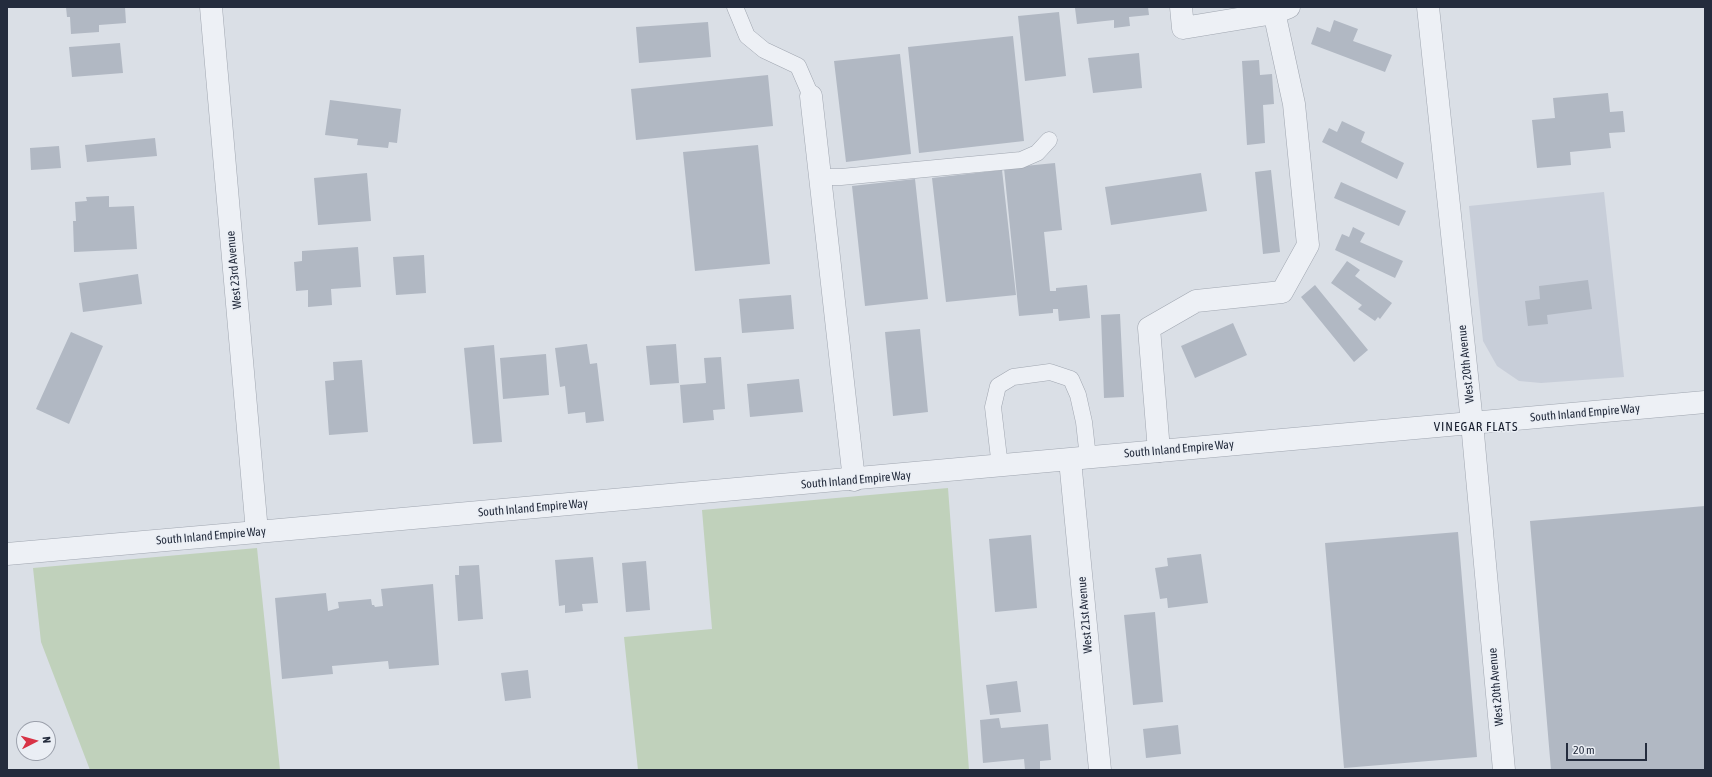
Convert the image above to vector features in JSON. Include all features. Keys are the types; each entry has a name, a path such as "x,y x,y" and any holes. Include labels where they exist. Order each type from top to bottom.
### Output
{"street":[{"name":"West 23rd Avenue","path":"212,7 257,532"},
{"path":"1159,451 1149,328 1196,302 1282,292 1308,245 1294,104 1278,9 1183,28 1181,7"},
{"name":"West 20th Avenue","path":"1428,7 1472,423 1504,770"},
{"path":"811,96 854,480"},
{"name":"South Inland Empire Way","path":"7,554 1000,467 1159,451 1705,402"},
{"name":"West 21st Avenue","path":"1079,459 1100,770"}],"lane":[{"path":"735,7 747,36 764,50 798,66 811,96"},
{"path":"820,177 841,177 1021,160 1037,153 1049,140"},
{"path":"1000,467 993,407 998,386 1013,377 1050,372 1071,379 1078,395 1084,422 1079,459"}],"shaded area":[{"path":"1604,192 1624,377 1541,383 1519,381 1497,366 1483,341 1469,206"}],"green space":[{"path":"948,488 969,770 638,770 624,637 712,629 702,510"},
{"path":"257,548 280,770 90,770 41,642 33,568"}],"building":[{"path":"66,7 125,7 126,23 99,25 99,32 71,34 70,17 67,17"},
{"path":"1148,7 1149,15 1129,17 1130,26 1114,28 1114,20 1077,24 1075,8"},
{"path":"1059,12 1066,76 1025,81 1018,16"},
{"path":"1334,20 1358,29 1353,41 1392,55 1385,72 1311,44 1317,27 1330,32"},
{"path":"708,22 711,57 639,63 636,27"},
{"path":"1013,36 1024,141 919,153 908,47"},
{"path":"120,43 123,73 72,77 69,47"},
{"path":"1139,53 1142,88 1093,93 1088,58"},
{"path":"900,54 911,154 846,162 834,61"},
{"path":"1259,60 1260,75 1272,74 1274,104 1263,105 1265,143 1247,145 1242,61"},
{"path":"768,75 773,126 636,140 631,89"},
{"path":"1608,93 1610,112 1623,111 1625,132 1609,133 1611,148 1570,152 1571,165 1537,168 1532,120 1555,118 1553,98"},
{"path":"330,100 401,109 397,143 389,142 388,148 357,145 358,139 325,135"},
{"path":"1342,121 1365,132 1361,142 1404,163 1397,179 1322,142 1329,128 1337,132"},
{"path":"155,138 157,156 87,162 85,145"},
{"path":"758,145 770,264 695,271 683,152"},
{"path":"59,146 61,168 31,170 30,148"},
{"path":"1055,163 1062,230 1044,232 1050,291 1056,291 1056,288 1087,285 1090,318 1059,321 1058,309 1053,309 1053,313 1019,316 1004,168"},
{"path":"1002,170 1016,295 946,302 932,178"},
{"path":"1271,170 1280,252 1263,254 1255,172"},
{"path":"367,173 371,221 318,225 314,178"},
{"path":"1201,173 1207,211 1111,225 1105,187"},
{"path":"915,179 928,299 865,306 852,186"},
{"path":"1341,182 1406,211 1399,226 1334,198"},
{"path":"109,196 109,207 134,206 137,249 74,252 73,221 76,221 75,202 87,201 86,197"},
{"path":"1353,227 1365,233 1360,242 1403,261 1395,278 1335,250 1342,234 1349,237"},
{"path":"358,247 361,287 331,289 332,305 308,307 308,290 296,291 294,262 302,261 302,251"},
{"path":"424,255 426,293 396,295 393,257"},
{"path":"1347,261 1360,270 1355,276 1392,303 1380,319 1378,317 1375,321 1358,309 1362,305 1331,283"},
{"path":"138,274 142,304 83,312 79,283"},
{"path":"1588,280 1592,309 1547,315 1548,324 1528,326 1525,301 1540,299 1539,286"},
{"path":"1315,285 1368,350 1354,362 1301,297"},
{"path":"791,295 794,329 742,333 739,299"},
{"path":"1120,314 1124,397 1104,398 1101,315"},
{"path":"1233,323 1247,355 1195,378 1181,346"},
{"path":"920,329 928,412 893,416 885,332"},
{"path":"71,332 103,346 69,424 36,409"},
{"path":"587,344 590,364 597,363 604,421 586,423 585,412 568,414 565,386 560,387 555,348"},
{"path":"676,344 679,383 650,385 646,346"},
{"path":"494,345 502,442 473,444 464,348"},
{"path":"546,354 549,395 503,399 500,358"},
{"path":"721,357 725,409 713,410 714,420 683,423 680,385 706,383 704,358"},
{"path":"362,360 368,432 329,435 325,381 334,380 333,362"},
{"path":"799,379 803,412 750,417 747,384"},
{"path":"1705,506 1705,770 1551,770 1530,521"},
{"path":"1458,532 1477,757 1344,768 1325,543"},
{"path":"1031,535 1037,608 995,612 989,539"},
{"path":"1201,554 1208,603 1168,608 1167,598 1160,599 1155,568 1168,566 1167,558"},
{"path":"593,557 598,603 582,604 583,611 565,613 565,605 559,606 555,560"},
{"path":"646,561 650,610 626,612 622,563"},
{"path":"479,565 483,619 458,621 455,575 459,575 459,566"},
{"path":"433,584 439,665 389,669 388,661 332,666 333,674 282,679 275,598 326,593 328,611 339,608 338,602 371,599 372,605 375,607 383,606 381,589"},
{"path":"1155,612 1163,702 1133,705 1124,615"},
{"path":"528,670 531,698 505,701 501,673"},
{"path":"1017,681 1021,712 990,715 986,685"},
{"path":"999,718 1001,728 1048,724 1051,760 1040,761 1040,770 1025,770 1024,759 983,763 980,720"},
{"path":"1178,725 1181,754 1146,758 1143,729"}],"district":[{"name":"VINEGAR FLATS","path":"1476,427"}]}
